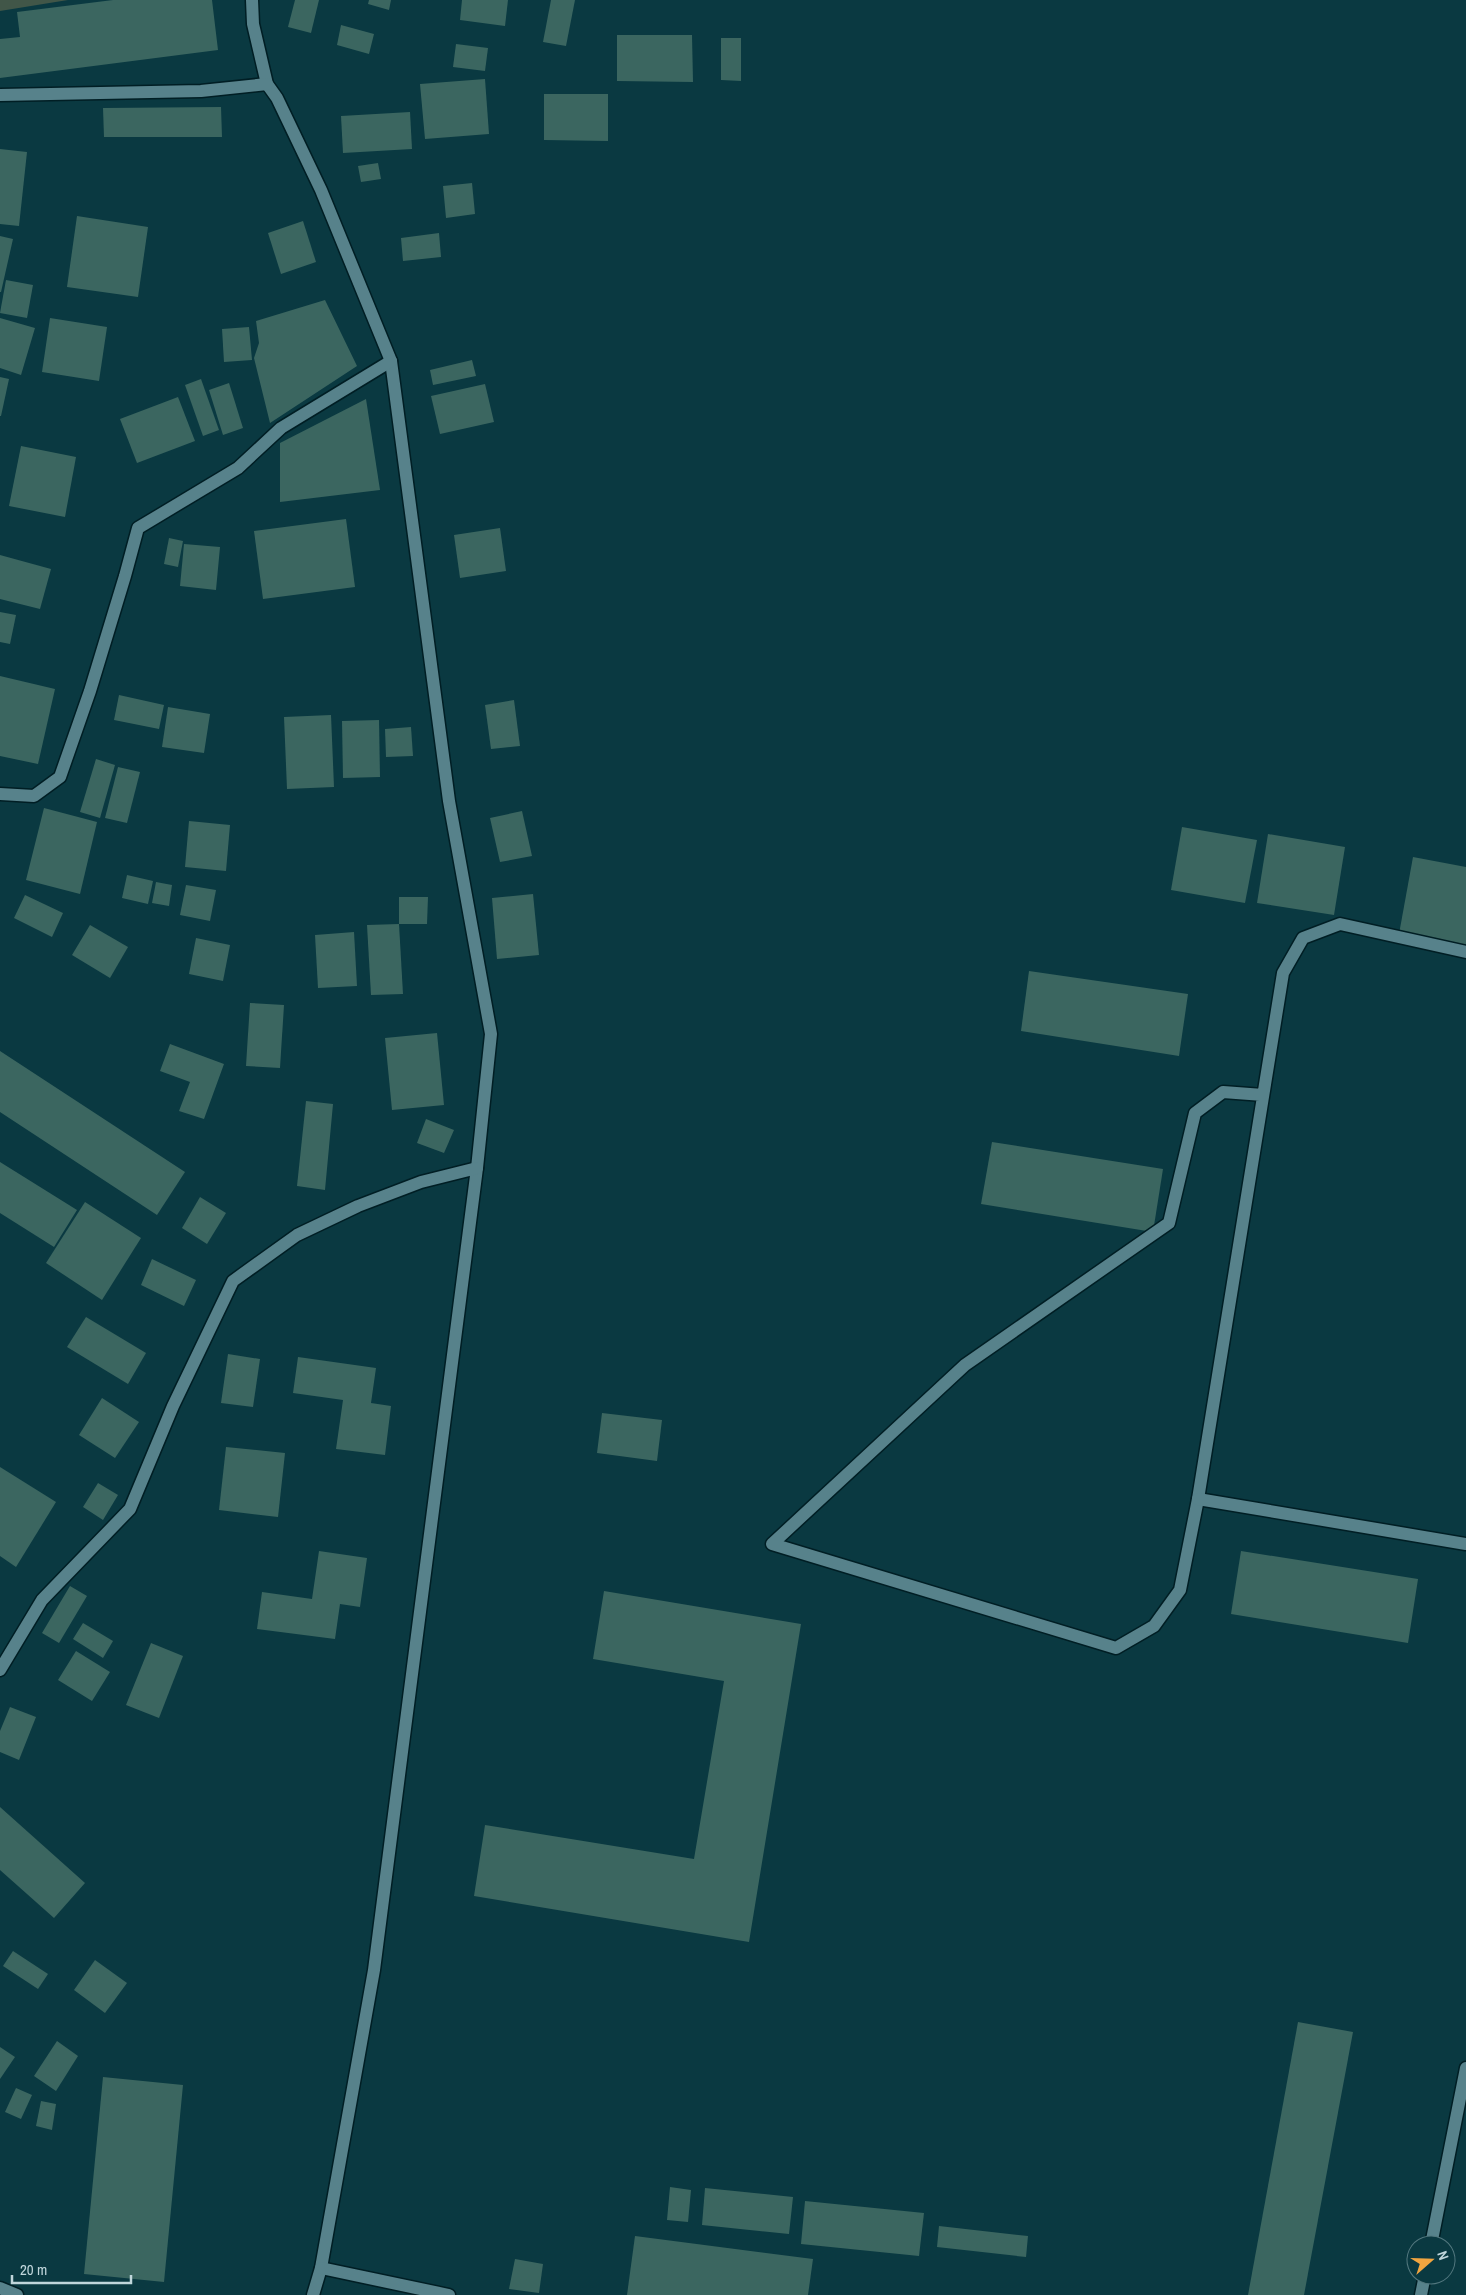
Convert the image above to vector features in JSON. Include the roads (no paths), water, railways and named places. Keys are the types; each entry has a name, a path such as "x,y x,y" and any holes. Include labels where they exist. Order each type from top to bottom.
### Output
{"street":[{"path":"252,0 253,24 267,84 277,98 321,190 391,361 449,801 490,1034 477,1168 374,1970 321,2268 313,2295"},
{"path":"0,95 201,91 267,84"},
{"path":"0,794 34,796 60,777 96,672 138,528 238,468 282,428 391,361"},
{"path":"1263,1095 1223,1092 1195,1113 1169,1223 965,1365 772,1544 1116,1648 1154,1626 1180,1590 1198,1499 1283,973 1302,938 1340,924 1466,952"},
{"path":"0,1670 42,1600 130,1508 173,1406 233,1281 297,1235 358,1206 421,1182 477,1168"},
{"path":"1198,1499 1466,1544"},
{"path":"1432,2235 1466,2068"},
{"path":"321,2268 449,2295"},
{"path":"0,2288 17,2295"}]}
